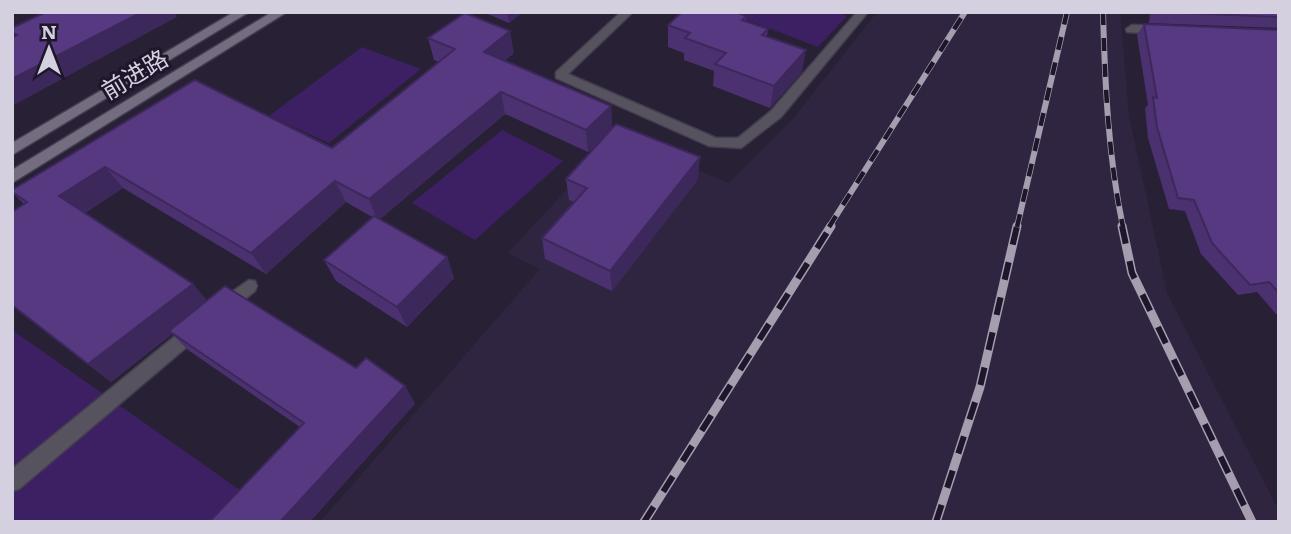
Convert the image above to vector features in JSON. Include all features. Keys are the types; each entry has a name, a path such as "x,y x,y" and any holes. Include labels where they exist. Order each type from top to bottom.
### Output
{"main road":[{"name":"前进路","path":"12,150 243,12"},
{"name":"前进路","path":"12,177 281,12"}],"street":[{"path":"1132,29 1172,31"}],"lane":[{"path":"628,12 561,75 714,143 741,143 776,114 863,12"},
{"path":"12,482 248,286"}],"shaded area":[{"path":"727,12 838,12 847,16 818,47"},
{"path":"877,12 1120,12 1129,116 1167,293 1279,511 1279,522 320,522 540,269 508,253 615,137 729,183 792,120"},
{"path":"362,47 421,69 329,143 269,116"},
{"path":"502,130 563,161 475,240 412,203"},
{"path":"12,330 247,495 218,522 16,522 12,519"}],"building":[{"path":"46,12 142,12 12,79 12,38 17,35 12,32 12,28"},
{"path":"682,12 736,12 746,16 742,20 768,29 762,35 806,50 774,86 715,64 726,53 685,38 690,33 668,25"},
{"path":"1165,12 1279,12 1279,17"},
{"path":"465,13 510,31 484,52 611,106 586,130 501,92 369,199 335,181 251,253 105,167 59,196 193,284 88,364 12,305 12,212 27,202 12,190 195,80 332,148 455,49 428,38"},
{"path":"1144,24 1279,30 1279,293 1269,282 1250,285 1212,243 1194,200 1178,198 1157,127 1153,97 1157,98"},
{"path":"616,124 700,157 610,271 542,238 587,188 566,179"},
{"path":"374,216 447,257 397,307 324,260"},
{"path":"225,286 356,368 366,358 405,386 280,522 209,522 304,423 169,331"}],"railway":[{"path":"829,227 965,12"},
{"path":"1017,227 1067,12"},
{"path":"1103,12 1111,147 1123,227"},
{"path":"644,522 831,226"},
{"path":"936,522 980,387 1017,226"},
{"path":"1122,226 1132,273 1252,522"}]}
